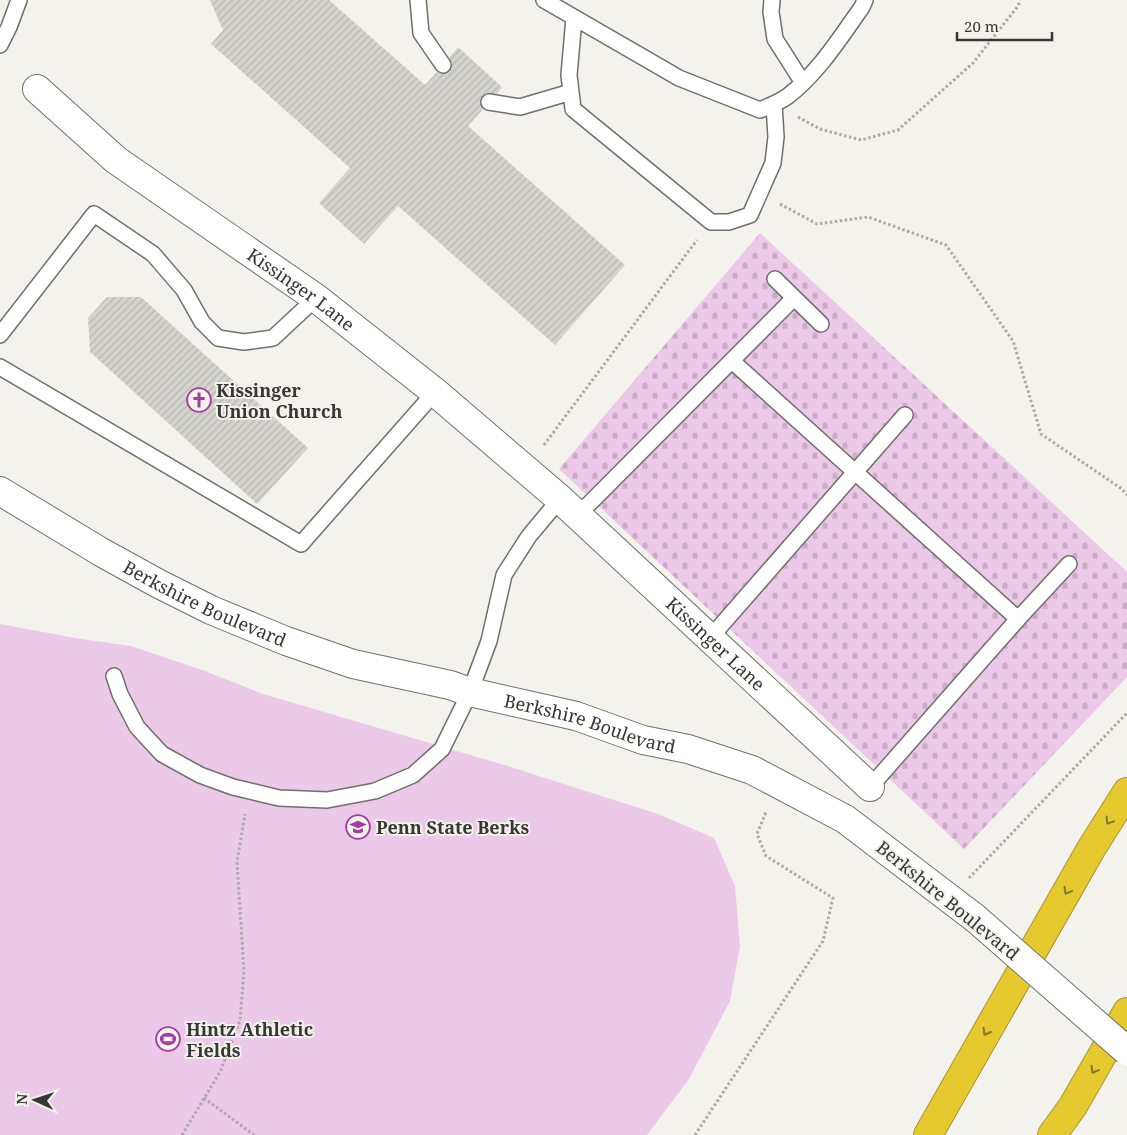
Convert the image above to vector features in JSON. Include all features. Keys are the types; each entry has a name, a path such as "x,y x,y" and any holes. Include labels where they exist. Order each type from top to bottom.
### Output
{"highway":[{"path":"928,1135 1091,849 1127,792"},
{"path":"1052,1135 1073,1106 1127,1012"}],"street":[{"name":"Kissinger Lane","path":"37,89 116,160 316,298 435,392 568,508 870,787"},
{"name":"Berkshire Boulevard","path":"0,491 109,557 159,584 228,617 286,641 353,664 450,685 470,692 576,716 643,740 688,749 752,770 846,820 975,918 1127,1051"}],"lane":[{"path":"0,45 10,27 19,0"},
{"path":"418,0 421,33 443,65"},
{"path":"544,0 679,78 760,110 786,98 803,83 833,48 866,0"},
{"path":"772,0 771,12 775,39 803,83"},
{"path":"574,18 569,75 573,109 710,222 729,222 750,215 773,163 776,137 774,104"},
{"path":"489,102 520,106 570,92"},
{"path":"0,335 94,214 153,254 184,290 202,322 218,338 244,342 272,338 316,298"},
{"path":"775,279 822,324"},
{"path":"114,676 120,694 137,727 162,754 200,775 249,791 279,798 327,800 374,791 413,775 442,749 470,692 489,641 504,575 529,536 568,508 732,361 794,298"},
{"path":"732,361 1018,619"},
{"path":"0,367 301,544 435,392"},
{"path":"710,638 905,415"},
{"path":"870,787 1069,564"}],"path":[{"path":"774,104 820,129 861,140 898,130 974,64 1018,6 1020,0"},
{"path":"760,193 817,224 868,216 946,245 1013,341 1041,434 1122,489 1127,495"},
{"path":"526,470 710,222"},
{"path":"950,898 1127,713"},
{"path":"182,1135 220,1072 240,1021 244,971 237,862 249,791"},
{"path":"695,1135 823,942 834,898 766,856 757,834"},
{"path":"204,1098 254,1135"}],"green space":[{"path":"760,233 1127,572 1127,677 964,849 559,469"},
{"name":"Penn State Berks","path":"0,624 131,646 205,671 263,694 501,764 658,814 714,838 735,886 740,946 730,1001 689,1079 647,1135 0,1135"}],"building":[{"path":"210,0 329,0 425,85 437,72 443,74 449,72 452,65 449,58 458,47 502,87 497,94 486,93 482,96 480,101 483,109 468,126 625,265 555,345 398,206 364,244 319,203 350,168 211,44 223,30"},
{"name":"Kissinger Union Church","path":"107,297 141,297 308,448 257,504 90,352 88,318"}],"place":[{"name":"Kissinger Union Church","path":"199,400"},
{"name":"Penn State Berks","path":"358,827"},
{"name":"Hintz Athletic Fields","path":"168,1039"}]}
